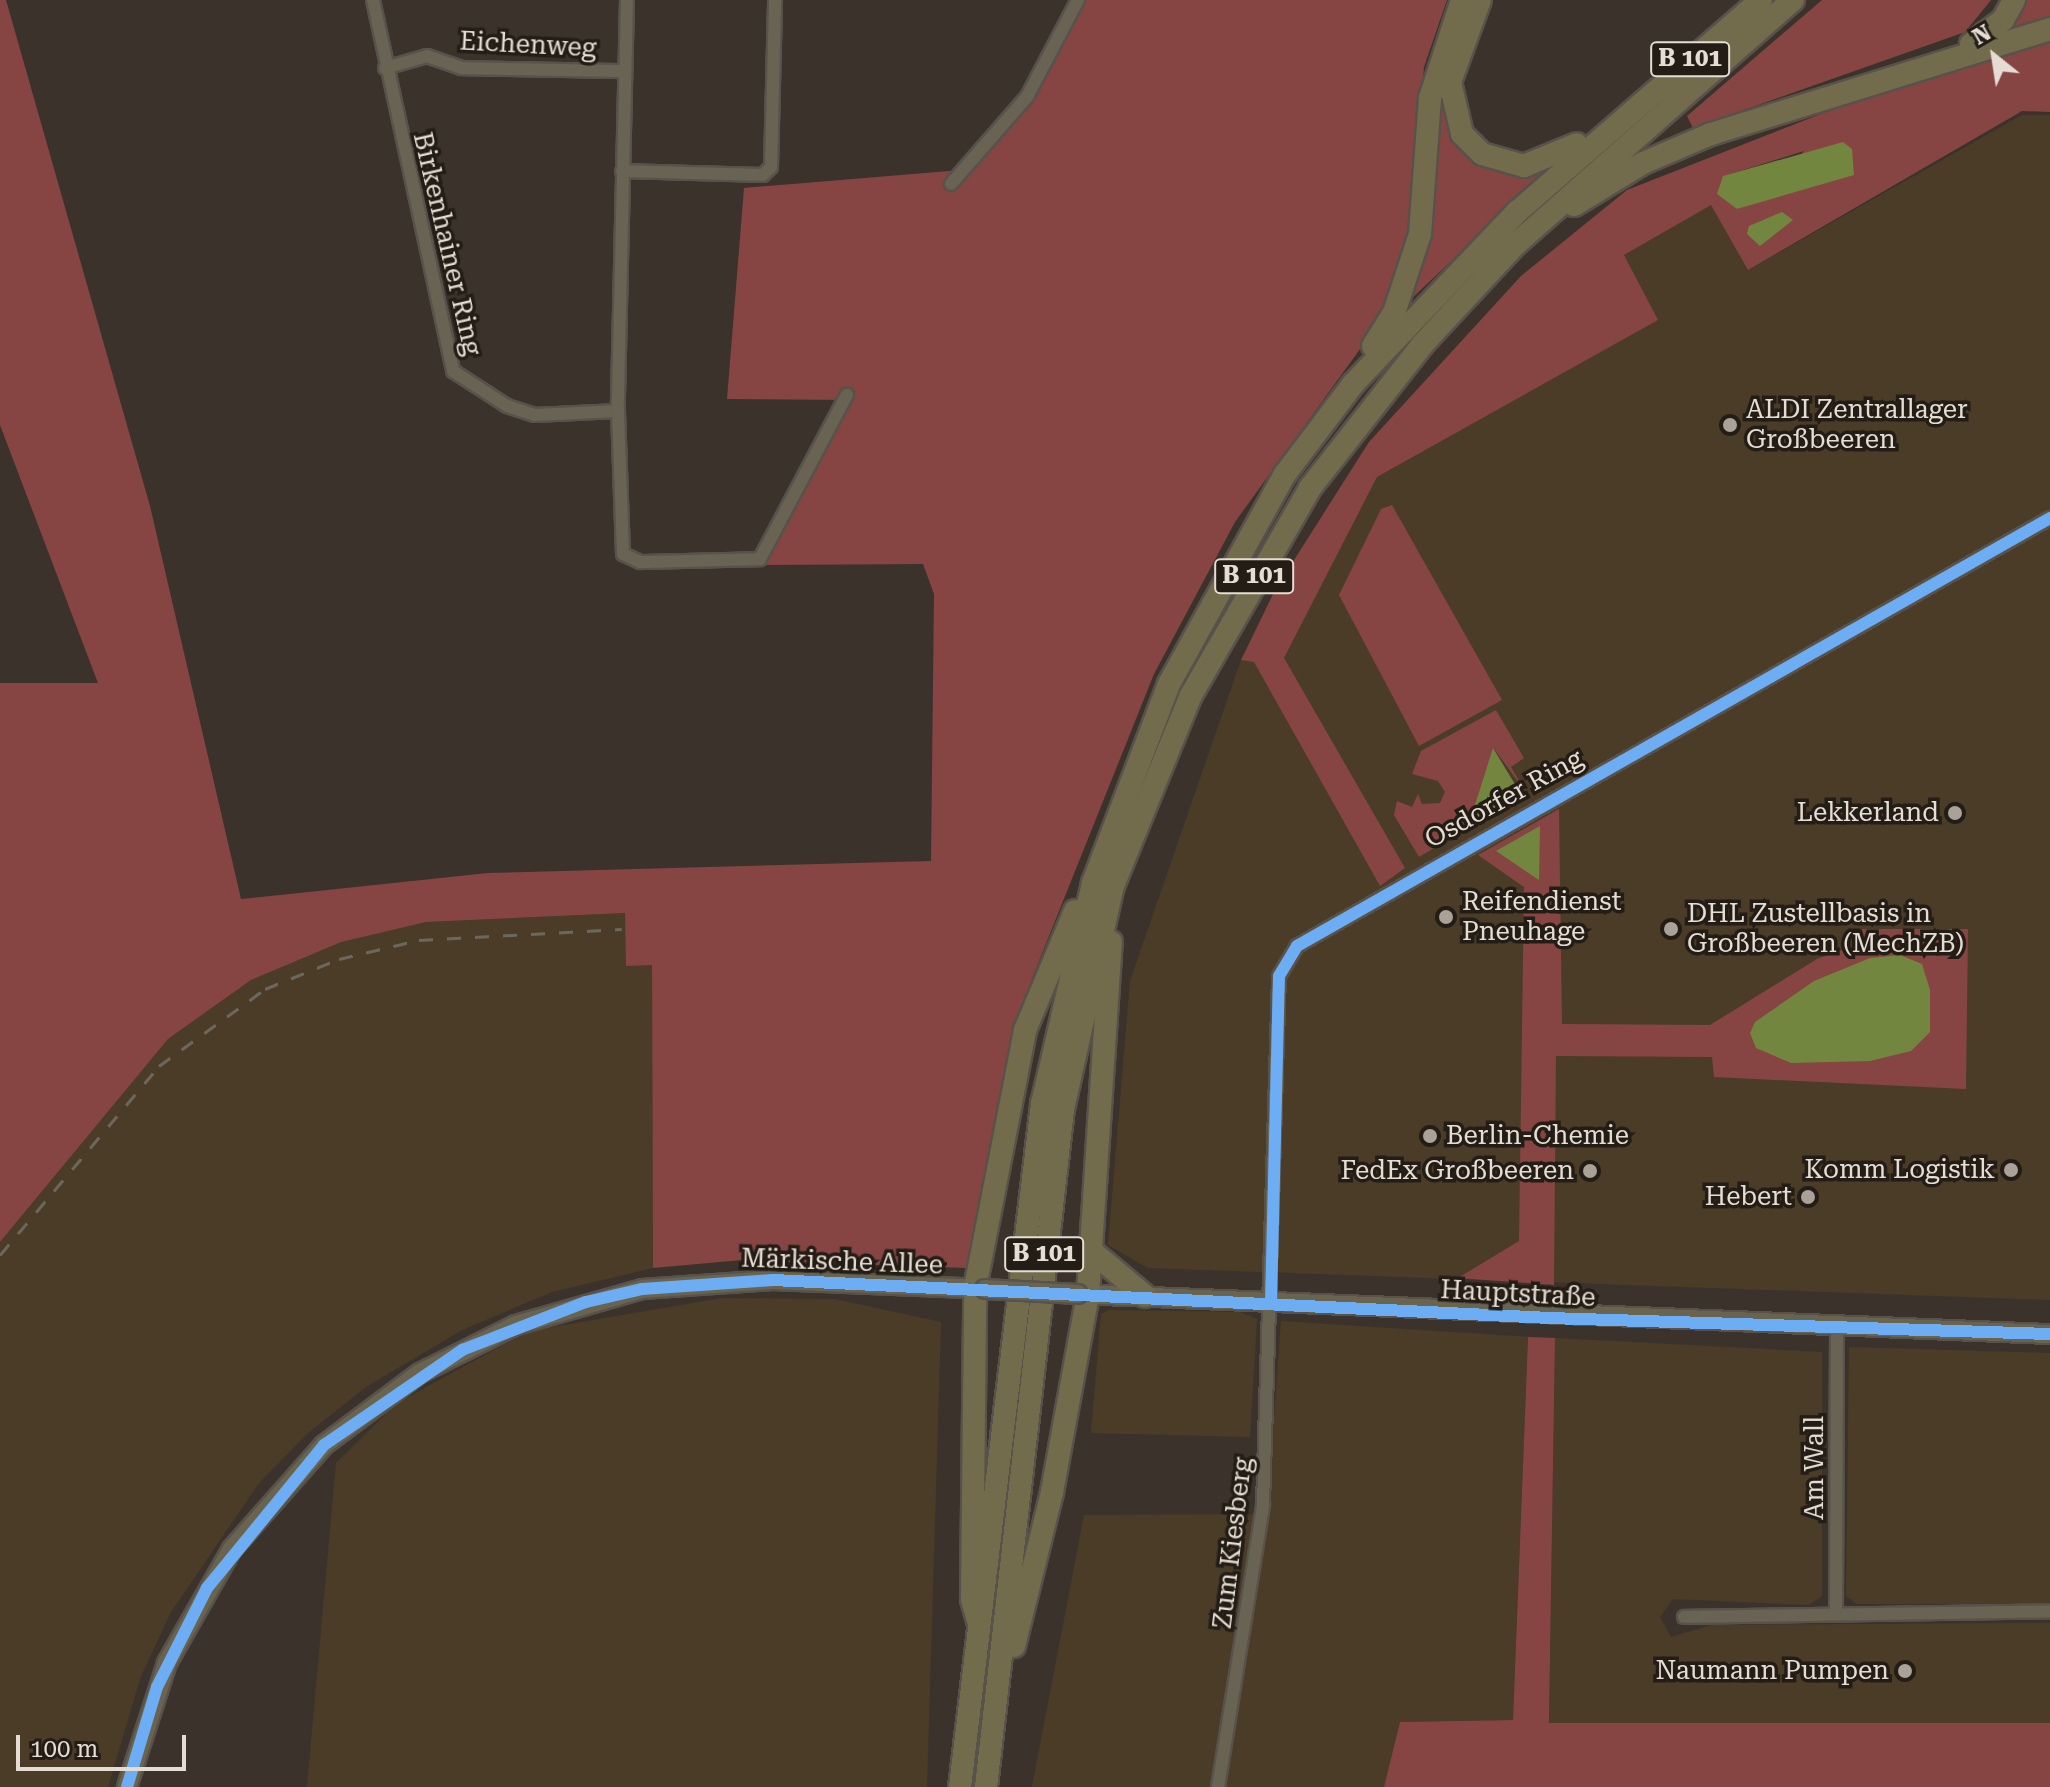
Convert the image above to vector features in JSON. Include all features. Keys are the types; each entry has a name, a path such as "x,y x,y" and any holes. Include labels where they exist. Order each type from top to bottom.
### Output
{"highway":[{"path":"1353,384 1410,272 1427,194 1430,98 1462,0"},
{"path":"1480,0 1450,82 1451,108 1469,144 1503,163 1537,165 1619,119"},
{"name":"B 101","path":"960,1787 981,1633 1042,1104 1093,883 1202,618 1285,474 1353,384 1461,266 1619,119 1761,0"},
{"name":"B 101","path":"986,1787 1002,1681 1063,1109 1088,978 1133,836 1222,633 1310,488 1422,345 1516,244 1793,0"},
{"path":"1942,59 1987,36 2014,0"},
{"path":"1516,244 1663,153 1942,59 2050,29"},
{"path":"1002,1681 1027,1608 1083,1294 1089,1249 1102,998 1133,836"},
{"path":"981,1633 972,1599 980,1289 1025,1030 1093,883"},
{"path":"1089,1249 1145,1296"}],"street":[{"name":"Birkenhainer Ring","path":"373,0 385,68 453,371 468,386 535,415 618,411"},
{"path":"627,0 618,411 623,554 640,562 760,559 847,395"},
{"path":"622,171 763,175 771,167 775,0"},
{"path":"951,184 1027,97 1078,0"},
{"name":"Eichenweg","path":"385,68 427,56 461,68 624,71"},
{"name":"Osdorfer Ring","path":"1271,1302 1279,976 1297,946 2050,518"},
{"name":"Märkische Allee","path":"127,1787 162,1675 232,1549 324,1445 420,1373 516,1325 642,1289 773,1280 980,1289"},
{"name":"Hauptstraße","path":"980,1289 2050,1334"},
{"name":"Zum Kiesberg","path":"1218,1787 1263,1505 1271,1302"},
{"name":"Am Wall","path":"1836,1610 1837,1327"},
{"path":"1684,1617 1836,1610 2050,1611"}],"shaded area":[{"path":"0,0 6,0 150,506 241,899 488,873 931,861 934,594 923,564 762,565 850,400 727,399 744,188 961,170 1027,97 1078,0 1447,0 1424,67 1410,240 1396,287 1376,327 1235,522 1154,674 1013,1026 966,1268 742,1260 653,1268 652,965 626,966 625,913 426,922 341,942 251,980 168,1039 0,1242 0,683 98,683 0,425"},
{"path":"1822,0 1991,0 1965,32 1693,128 1687,116"},
{"path":"2019,0 2050,0 2050,23 2000,39"},
{"path":"2050,42 2050,112 2022,111 1748,270 1711,205 1624,255 1658,320 1377,477 1284,658 1405,868 1380,886 1254,662 1241,660 1275,590 1369,442 1521,276 1627,190 1831,110","holes":["1804,151 1761,200 1737,209 1724,176"]},
{"path":"1443,87 1450,126 1520,172 1547,171 1410,300 1429,236 1433,129"},
{"path":"2022,115 2050,115 2050,1300 1148,1268 1108,1245 1130,981 1241,660 1284,657 1377,477 1657,320 1624,255 1711,204 1748,270"},
{"path":"1843,142 1852,149 1854,175 1737,209 1717,194 1723,176"},
{"path":"1782,212 1793,220 1760,246 1747,234 1749,226"},
{"path":"1392,505 1502,700 1419,746 1339,595 1381,509"},
{"path":"1496,710 1524,758 1511,767 1525,791 1494,749 1470,823 1526,793 1419,857 1394,815 1397,801 1412,807 1418,794 1422,804 1440,803 1445,792 1438,781 1412,774 1421,751"},
{"path":"1493,748 1521,794 1469,824"},
{"path":"1559,809 1562,1024 1710,1025 1817,959 1858,944 1862,929 1968,929 1966,1089 1714,1077 1712,1057 1556,1056 1554,1285 1458,1278 1519,1241 1524,887 1478,855"},
{"path":"1540,826 1539,880 1496,851"},
{"path":"626,913 652,965 653,1268 552,1292 462,1330 366,1387 308,1433 259,1483 171,1612 141,1676 108,1787 0,1787 0,1242 168,1039 251,980 341,941 426,922"},
{"path":"1900,955 1922,964 1930,990 1930,1032 1911,1051 1870,1061 1791,1063 1756,1048 1750,1033 1755,1022 1814,981 1870,958"},
{"path":"722,1298 835,1299 941,1322 927,1787 307,1787 336,1463 397,1403 529,1331"},
{"path":"1109,1310 1240,1312 1257,1319 1250,1437 1091,1433 1101,1314"},
{"path":"1281,1321 1528,1337 1513,1720 1400,1722 1384,1787 1032,1787 1084,1515 1267,1514"},
{"path":"1528,1337 1555,1338 1549,1723 2050,1723 2050,1787 1384,1787 1400,1722 1513,1720"},
{"path":"1555,1338 1822,1352 1822,1596 1809,1605 1673,1599 1660,1617 1671,1637 1712,1625 2050,1623 2050,1723 1549,1724"},
{"path":"1849,1347 2050,1353 2050,1604 1857,1604 1846,1596"}],"railway":[{"path":"0,1255 159,1066 265,989 339,959 419,940 622,929"}],"cycle path":[{"path":"1271,1302 1279,976 1297,946 2050,518"},
{"path":"127,1787 157,1687 207,1588 324,1445 462,1350 586,1302 642,1289 773,1280 1549,1318 2050,1334"}],"place":[{"name":"ALDI Zentrallager Großbeeren","path":"1730,425"},
{"name":"Lekkerland","path":"1955,813"},
{"name":"Reifendienst Pneuhage","path":"1446,917"},
{"name":"DHL Zustellbasis in Großbeeren (MechZB)","path":"1671,929"},
{"name":"Berlin-Chemie","path":"1430,1136"},
{"name":"Komm Logistik","path":"2011,1170"},
{"name":"FedEx Großbeeren","path":"1590,1171"},
{"name":"Hebert","path":"1808,1197"},
{"name":"Naumann Pumpen","path":"1905,1671"}]}
